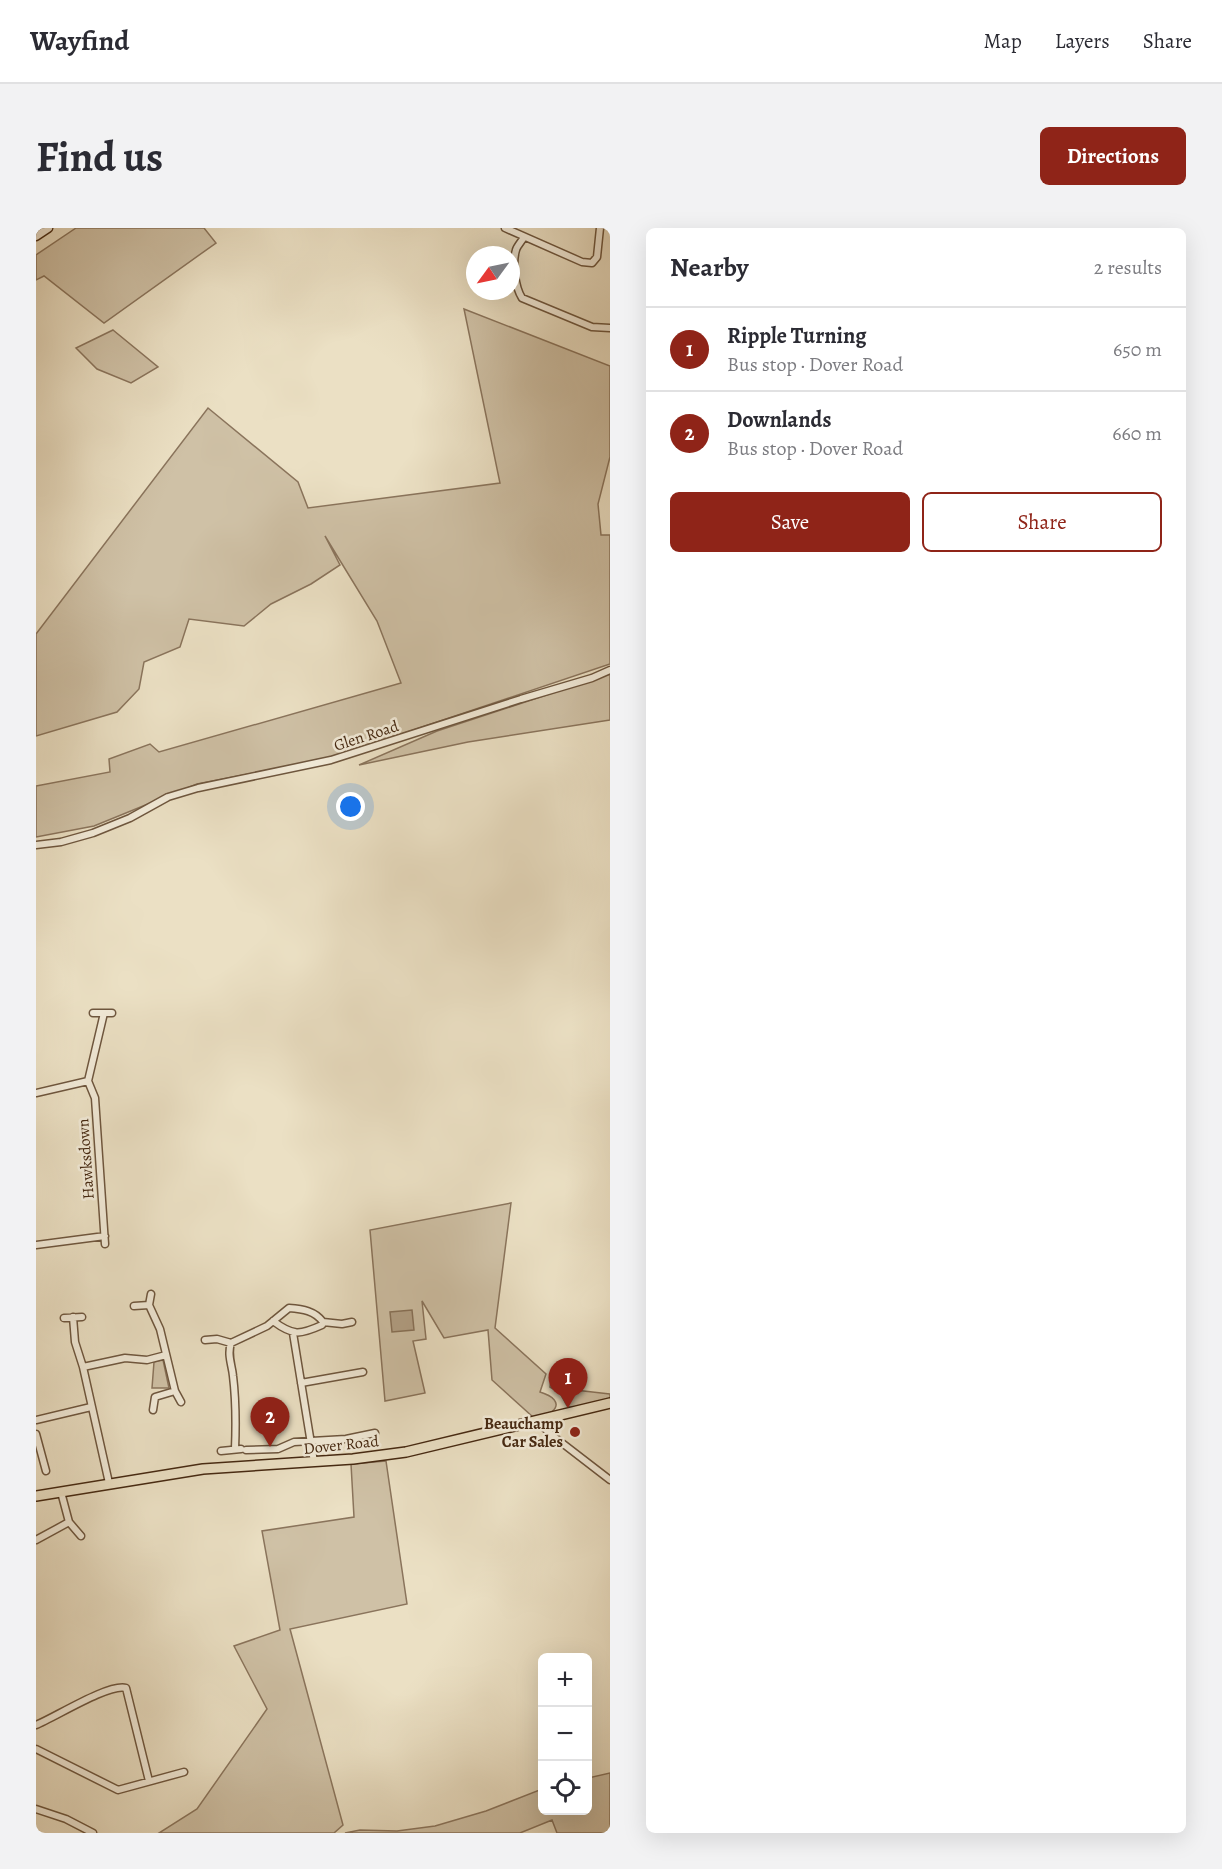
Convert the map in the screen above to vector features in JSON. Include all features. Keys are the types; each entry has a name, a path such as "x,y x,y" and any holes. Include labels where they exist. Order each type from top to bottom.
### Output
{"main road":[{"name":"Dover Road","path":"36,1496 203,1469 314,1462 406,1452 610,1403"}],"street":[{"path":"36,236 48,228"},
{"path":"505,228 582,262 592,263 597,257 600,228"},
{"path":"524,237 516,249 517,291 522,298 592,327 610,328"},
{"name":"Glen Road","path":"36,845 62,842 93,833 130,818 168,797 213,784 331,760 610,670"},
{"path":"93,1013 112,1013"},
{"name":"Hawksdown","path":"36,1245 105,1240 95,1098 88,1081 104,1013"},
{"path":"36,1093 88,1081"},
{"path":"151,1294 149,1305 160,1329 175,1391 182,1402"},
{"path":"134,1306 149,1305"},
{"path":"205,1340 217,1339 231,1343 273,1321 289,1308 305,1309 320,1317 323,1322"},
{"path":"73,1317 75,1342 83,1367 109,1484"},
{"path":"64,1318 82,1317"},
{"path":"273,1321 299,1334 322,1325 323,1322"},
{"path":"323,1322 342,1324 352,1322"},
{"path":"293,1333 314,1462"},
{"path":"231,1343 229,1356 241,1450"},
{"path":"83,1367 125,1358 147,1360 166,1355"},
{"path":"301,1383 363,1372"},
{"path":"153,1410 155,1397 175,1391"},
{"path":"36,1420 91,1407"},
{"path":"537,1421 610,1480"},
{"path":"220,1451 278,1449 294,1442 346,1439 375,1433"},
{"path":"36,1434 46,1471"},
{"path":"44,1460 52,1457"},
{"path":"61,1492 69,1522 81,1536"},
{"path":"36,1540 69,1522"},
{"path":"36,1725 114,1688 122,1687 126,1689 149,1781"},
{"path":"36,1749 118,1790 184,1772"},
{"path":"36,1809 66,1819 93,1833"}],"shaded area":[{"path":"76,228 204,228 216,243 104,323 44,276 36,280 36,255"},
{"path":"464,309 610,366 610,457 598,504 601,535 610,535 610,664 330,758 197,784 94,826 36,837 36,786 110,772 109,759 150,744 159,752 401,683 377,621 325,536 340,565 311,584 271,604 244,626 189,619 180,647 144,662 139,689 117,712 36,736 36,634 208,408 298,482 308,508 500,483"},
{"path":"113,330 158,367 131,383 97,369 76,348"},
{"path":"610,674 610,720 468,742 359,765 437,731"},
{"path":"511,1203 495,1328 546,1374 540,1392 554,1400 555,1408 547,1414 533,1417 492,1380 488,1330 444,1338 422,1301 426,1339 413,1341 425,1393 385,1401 370,1230"},
{"path":"412,1310 414,1330 392,1332 390,1312"},
{"path":"163,1360 169,1388 152,1388 154,1362"},
{"path":"554,1378 575,1390 610,1394 610,1399 572,1408 567,1406 560,1393 550,1387 551,1379"},
{"path":"386,1461 407,1604 290,1629 343,1825 334,1833 159,1833 197,1809 267,1709 234,1646 280,1630 262,1531 354,1517 351,1464"},
{"path":"610,1773 610,1833 557,1833 552,1820 520,1833 345,1833 360,1830 397,1831 435,1826 486,1811 538,1791 538,1815 592,1815 592,1777"}],"place":[{"name":"Ripple Turning","path":"568,1408"},
{"name":"Beauchamp Car Sales","path":"575,1432"},
{"name":"Downlands","path":"270,1447"}]}
